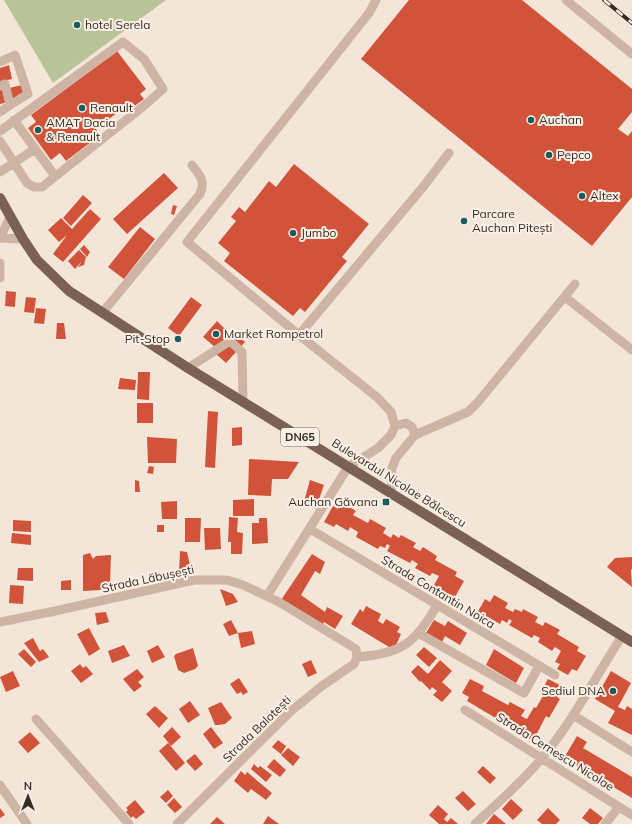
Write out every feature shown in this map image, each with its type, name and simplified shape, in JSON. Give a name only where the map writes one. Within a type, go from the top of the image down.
[{"type":"main road","name":"Bulevardul Nicolae Bălcescu","points":[[0,198],[23,239],[51,275],[69,291],[188,368],[632,642]]},
{"type":"street","points":[[376,0],[369,13],[187,242],[378,398],[391,412],[395,426],[391,435],[378,448],[348,467],[267,596],[349,644],[356,650],[358,657],[370,656],[404,647],[420,634],[438,605]]},
{"type":"street","points":[[566,0],[632,54]]},
{"type":"street","points":[[0,131],[123,42],[144,58],[163,89],[145,106],[42,186],[34,187],[27,184],[13,164],[0,141]]},
{"type":"street","points":[[0,62],[16,55],[28,94],[0,112]]},
{"type":"street","points":[[0,86],[5,84],[10,105]]},
{"type":"street","points":[[14,120],[55,176]]},
{"type":"street","points":[[0,172],[35,149]]},
{"type":"street","points":[[299,335],[423,187],[449,153]]},
{"type":"street","points":[[103,312],[200,194],[203,186],[202,179],[192,165]]},
{"type":"street","points":[[10,217],[0,238],[23,239]]},
{"type":"street","points":[[0,263],[0,278]]},
{"type":"street","points":[[391,493],[392,468],[396,458],[415,435],[468,412],[478,402],[575,284]]},
{"type":"street","points":[[565,297],[632,350]]},
{"type":"street","points":[[188,368],[230,342],[242,352],[243,401]]},
{"type":"street","points":[[395,426],[406,423],[412,427],[415,435]]},
{"type":"street","name":"Strada Contantin Noica","points":[[310,529],[555,675]]},
{"type":"street","name":"Strada Lăbușești","points":[[2,622],[194,580],[227,580],[244,585],[267,596]]},
{"type":"street","points":[[420,634],[524,693],[539,666]]},
{"type":"street","points":[[475,824],[518,785],[543,757],[573,715],[622,636]]},
{"type":"street","name":"Strada Balotești","points":[[177,824],[291,711],[322,686],[354,664],[358,657]]},
{"type":"street","name":"Strada Cernescu Nicolae","points":[[465,710],[543,757],[632,815]]},
{"type":"street","points":[[573,715],[632,752]]},
{"type":"street","points":[[36,719],[129,824]]},
{"type":"street","points":[[0,785],[27,824]]},
{"type":"street","points":[[605,824],[619,807]]},
{"type":"green space","points":[[4,0],[166,0],[53,83]]},
{"type":"building","name":"Auchan","points":[[409,0],[522,0],[632,89],[632,112],[618,129],[628,136],[632,131],[632,197],[592,246],[361,59]]},
{"type":"building","name":"Renault","points":[[117,51],[146,89],[140,94],[144,99],[129,110],[126,106],[96,129],[100,135],[66,161],[60,153],[51,160],[28,128],[36,122],[31,115]]},
{"type":"building","points":[[9,65],[12,79],[7,80],[9,88],[22,85],[25,98],[0,104],[0,68]]},
{"type":"building","name":"Jumbo","points":[[294,164],[369,224],[342,257],[347,261],[305,312],[300,308],[293,316],[224,261],[230,253],[218,243],[236,221],[231,217],[239,207],[245,212],[269,181],[276,187]]},
{"type":"building","points":[[164,173],[178,188],[127,234],[113,219]]},
{"type":"building","points":[[83,195],[92,203],[71,226],[63,218]]},
{"type":"building","points":[[173,205],[177,206],[174,215],[171,214]]},
{"type":"building","points":[[90,209],[101,219],[63,262],[53,254],[67,235],[59,242],[48,230],[61,218],[72,229]]},
{"type":"building","points":[[140,227],[155,239],[124,279],[108,267]]},
{"type":"building","points":[[84,245],[90,252],[87,257],[80,249]]},
{"type":"building","points":[[79,250],[86,257],[84,265],[78,267],[82,261],[75,269],[68,261]]},
{"type":"building","points":[[6,291],[16,292],[15,307],[5,306]]},
{"type":"building","points":[[26,297],[36,298],[34,313],[24,312]]},
{"type":"building","points":[[191,297],[202,305],[179,336],[168,328]]},
{"type":"building","points":[[36,308],[46,309],[44,324],[34,323]]},
{"type":"building","points":[[217,321],[228,332],[224,336],[228,340],[235,333],[245,342],[226,363],[216,354],[215,347],[203,337]]},
{"type":"building","points":[[57,323],[64,323],[66,339],[56,339]]},
{"type":"building","points":[[138,372],[150,372],[149,400],[137,399]]},
{"type":"building","points":[[120,378],[136,380],[135,390],[118,389]]},
{"type":"building","points":[[137,403],[153,403],[153,423],[137,423]]},
{"type":"building","points":[[208,411],[218,412],[215,468],[205,467]]},
{"type":"building","points":[[242,427],[242,445],[232,446],[232,428]]},
{"type":"building","points":[[147,437],[177,439],[176,463],[148,463]]},
{"type":"building","points":[[249,459],[299,462],[288,479],[272,479],[271,496],[248,495]]},
{"type":"building","points":[[149,466],[154,467],[153,474],[147,473]]},
{"type":"building","points":[[135,480],[139,481],[140,492],[135,492]]},
{"type":"building","points":[[310,480],[324,485],[316,508],[303,505]]},
{"type":"building","points":[[254,499],[254,516],[233,516],[233,500]]},
{"type":"building","points":[[177,501],[177,519],[162,519],[161,502]]},
{"type":"building","points":[[342,503],[356,511],[353,515],[368,523],[370,519],[386,528],[383,533],[391,538],[393,534],[399,538],[401,535],[416,543],[413,547],[420,551],[423,547],[437,556],[435,560],[457,572],[455,576],[464,581],[455,597],[450,594],[446,601],[435,595],[438,590],[433,587],[439,576],[432,573],[430,576],[415,568],[418,564],[412,560],[410,563],[387,551],[390,546],[387,544],[385,548],[380,546],[378,549],[356,537],[358,532],[350,527],[348,531],[336,524],[334,527],[324,522],[333,506],[338,509]]},
{"type":"building","points":[[229,517],[238,518],[237,532],[243,533],[242,554],[231,554],[231,542],[228,542]]},
{"type":"building","points":[[185,518],[201,518],[200,542],[185,542]]},
{"type":"building","points":[[259,518],[267,518],[268,543],[252,544],[252,523],[259,523]]},
{"type":"building","points":[[13,520],[31,521],[31,532],[13,531]]},
{"type":"building","points":[[157,525],[164,525],[164,532],[157,532]]},
{"type":"building","points":[[204,528],[220,528],[221,549],[205,550]]},
{"type":"building","points":[[12,533],[31,535],[31,545],[11,543]]},
{"type":"building","points":[[180,551],[187,552],[191,570],[179,573]]},
{"type":"building","points":[[90,553],[93,559],[96,556],[111,555],[110,584],[100,590],[83,591],[83,555]]},
{"type":"building","points":[[312,554],[325,562],[320,574],[315,571],[301,595],[325,612],[327,607],[343,616],[335,629],[324,622],[322,626],[281,600]]},
{"type":"building","points":[[632,557],[632,587],[607,567],[615,558]]},
{"type":"building","points":[[18,568],[33,568],[33,581],[17,580]]},
{"type":"building","points":[[71,580],[71,590],[61,590],[61,581]]},
{"type":"building","points":[[10,585],[24,586],[23,604],[9,603]]},
{"type":"building","points":[[220,589],[233,594],[238,602],[226,606]]},
{"type":"building","points":[[494,595],[508,603],[505,608],[513,612],[515,609],[522,612],[523,609],[538,617],[535,622],[543,626],[545,622],[560,630],[557,634],[579,647],[577,651],[586,656],[577,671],[572,669],[568,675],[557,669],[560,664],[555,662],[561,651],[555,647],[552,651],[538,642],[540,638],[534,635],[532,638],[509,625],[512,621],[509,619],[507,623],[502,620],[500,624],[488,617],[486,620],[476,615],[485,599],[490,602]]},
{"type":"building","points":[[366,606],[381,614],[378,621],[383,624],[386,619],[400,627],[397,632],[401,634],[394,650],[351,624],[360,609],[363,612]]},
{"type":"building","points":[[106,612],[109,622],[97,625],[95,613]]},
{"type":"building","points":[[231,620],[238,633],[229,636],[223,624]]},
{"type":"building","points":[[434,620],[445,626],[448,621],[467,633],[460,645],[445,636],[442,642],[426,633]]},
{"type":"building","points":[[89,628],[100,649],[89,656],[77,634]]},
{"type":"building","points":[[252,631],[255,644],[241,648],[238,633]]},
{"type":"building","points":[[33,638],[40,651],[43,649],[49,657],[39,662],[24,643]]},
{"type":"building","points":[[124,645],[130,656],[112,663],[108,651]]},
{"type":"building","points":[[158,645],[165,657],[152,663],[147,651]]},
{"type":"building","points":[[424,647],[437,658],[429,667],[416,655]]},
{"type":"building","points":[[193,648],[198,666],[195,669],[184,673],[178,670],[174,656]]},
{"type":"building","points":[[24,649],[36,662],[31,667],[18,654]]},
{"type":"building","points":[[494,649],[524,668],[516,683],[486,665]]},
{"type":"building","points":[[311,660],[317,673],[308,677],[302,664]]},
{"type":"building","points":[[440,660],[452,671],[442,682],[452,691],[442,702],[433,695],[437,691],[432,687],[430,690],[411,672],[418,665],[428,674]]},
{"type":"building","points":[[80,664],[83,668],[86,666],[93,674],[81,683],[71,671]]},
{"type":"building","points":[[137,669],[144,677],[138,682],[142,686],[134,692],[123,679]]},
{"type":"building","points":[[13,671],[20,686],[6,692],[0,677]]},
{"type":"building","name":"Sediul DNA","points":[[611,671],[631,683],[618,707],[625,710],[627,706],[632,709],[632,735],[608,723],[615,711],[595,699]]},
{"type":"building","points":[[239,678],[248,692],[243,695],[241,692],[237,694],[230,684]]},
{"type":"building","points":[[470,679],[484,686],[482,691],[508,705],[510,702],[525,710],[521,716],[527,719],[543,696],[540,694],[548,679],[562,686],[557,697],[560,699],[549,718],[546,716],[533,741],[513,729],[515,725],[506,720],[504,723],[467,701],[469,697],[462,693]]},
{"type":"building","points":[[190,701],[200,715],[188,723],[179,709]]},
{"type":"building","points":[[221,702],[232,718],[225,724],[215,725],[208,708]]},
{"type":"building","points":[[155,706],[168,718],[159,728],[146,714]]},
{"type":"building","points":[[172,727],[181,737],[171,746],[163,736]]},
{"type":"building","points":[[211,727],[223,743],[214,749],[203,734]]},
{"type":"building","points":[[30,732],[40,743],[28,753],[18,742]]},
{"type":"building","points":[[577,736],[587,742],[583,748],[632,777],[632,798],[564,758]]},
{"type":"building","points":[[278,740],[286,746],[281,754],[272,747]]},
{"type":"building","points":[[168,743],[185,763],[176,771],[159,751]]},
{"type":"building","points":[[288,748],[300,757],[293,766],[281,755]]},
{"type":"building","points":[[195,754],[203,764],[195,771],[186,761]]},
{"type":"building","points":[[274,759],[286,770],[280,777],[267,767]]},
{"type":"building","points":[[254,764],[258,768],[260,766],[272,775],[266,782],[251,769]]},
{"type":"building","points":[[483,766],[496,778],[490,784],[477,772]]},
{"type":"building","points":[[241,771],[245,775],[247,772],[272,793],[266,800],[251,789],[248,793],[234,781]]},
{"type":"building","points":[[168,790],[173,796],[166,803],[160,797]]},
{"type":"building","points":[[463,791],[476,804],[468,811],[455,798]]},
{"type":"building","points":[[174,798],[182,807],[175,813],[167,805]]},
{"type":"building","points":[[511,799],[523,810],[513,820],[502,809]]},
{"type":"building","points":[[135,800],[145,812],[136,819],[133,816],[131,818],[126,812],[128,810],[126,808]]},
{"type":"building","points":[[438,805],[448,814],[444,819],[447,822],[451,818],[458,824],[439,824],[429,815]]},
{"type":"building","points":[[0,808],[5,815],[0,818]]},
{"type":"building","points":[[548,808],[560,820],[556,824],[542,824],[537,820]]},
{"type":"building","points":[[590,808],[603,818],[598,824],[590,824],[582,818]]},
{"type":"building","points":[[494,814],[506,824],[486,824]]},
{"type":"building","points":[[268,816],[279,824],[263,824]]},
{"type":"building","points":[[217,817],[225,824],[210,824]]},
{"type":"railway","points":[[604,0],[632,23]]},
{"type":"place","name":"hotel Serela","points":[[77,25]]},
{"type":"place","name":"Renault","points":[[82,108]]},
{"type":"place","name":"Auchan","points":[[531,120]]},
{"type":"place","name":"AMAT Dacia & Renault","points":[[38,130]]},
{"type":"place","name":"Pepco","points":[[549,155]]},
{"type":"place","name":"Altex","points":[[582,196]]},
{"type":"place","name":"Parcare Auchan Pitești","points":[[464,221]]},
{"type":"place","name":"Jumbo","points":[[293,233]]},
{"type":"place","name":"Market Rompetrol","points":[[216,334]]},
{"type":"place","name":"Pit-Stop","points":[[178,339]]},
{"type":"place","name":"Auchan Găvana","points":[[386,502]]},
{"type":"place","name":"Sediul DNA","points":[[613,691]]}]
